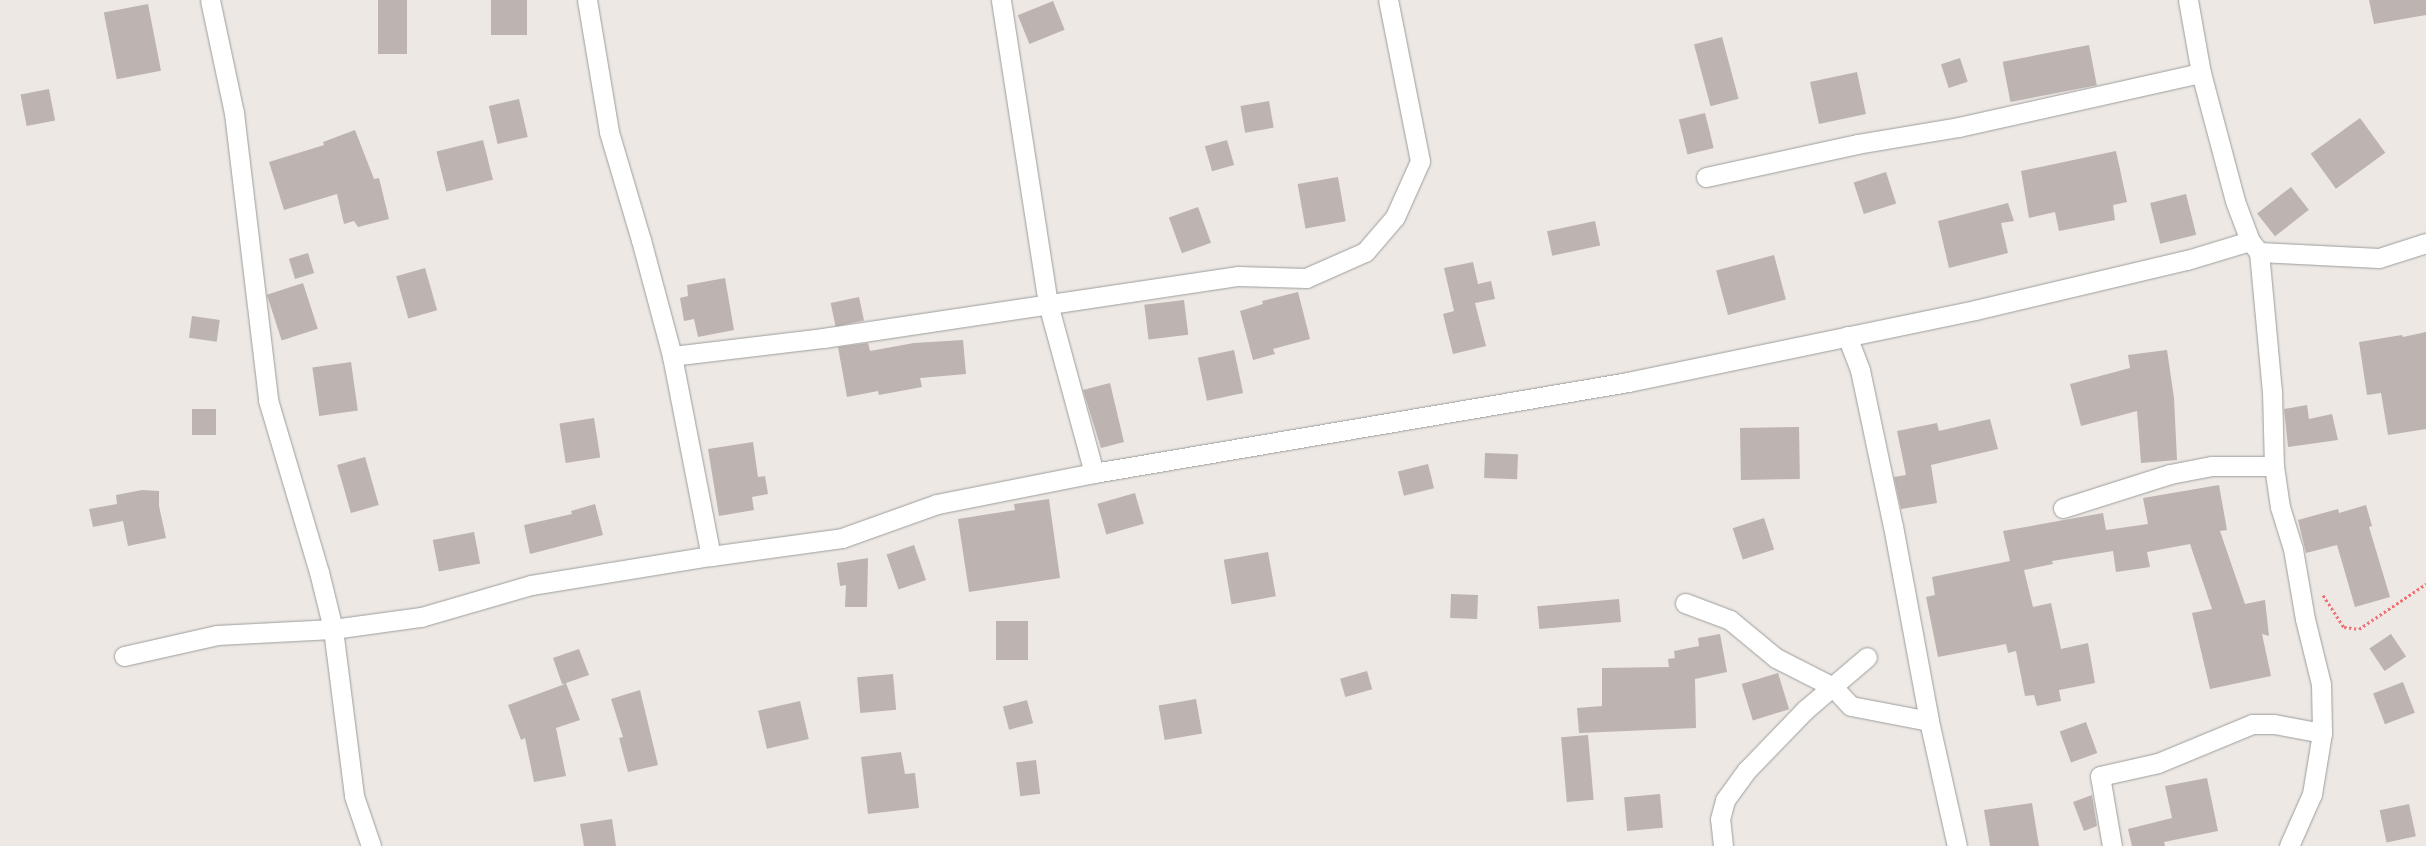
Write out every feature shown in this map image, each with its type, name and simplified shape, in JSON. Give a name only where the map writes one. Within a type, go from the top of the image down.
[{"type":"street","points":[[210,0],[234,113],[268,400],[319,572],[333,629],[354,796],[371,846]]},
{"type":"street","points":[[587,0],[609,132],[641,240],[672,356],[711,556]]},
{"type":"street","points":[[1001,0],[1048,304],[1094,473]]},
{"type":"street","points":[[672,356],[824,338],[1238,276],[1306,278],[1365,252],[1395,216],[1420,161],[1388,0]]},
{"type":"street","points":[[2188,0],[2201,72],[2235,201],[2254,246],[2272,391],[2274,466],[2280,507],[2293,549],[2305,619],[2321,684],[2322,733],[2312,794],[2289,846]]},
{"type":"street","points":[[1706,177],[1857,144],[1959,127],[2201,72]]},
{"type":"street","points":[[124,656],[217,635],[333,629],[421,617],[531,585],[711,556],[842,538],[937,504],[1094,473],[1628,382],[1918,322],[2254,246],[2378,258],[2426,244]]},
{"type":"street","points":[[1847,336],[1860,370],[1893,526],[1928,721],[1956,846]]},
{"type":"street","points":[[2063,508],[2170,474],[2212,466],[2274,466]]},
{"type":"street","points":[[1685,603],[1730,620],[1776,658],[1833,687],[1851,706],[1928,721]]},
{"type":"street","points":[[1723,846],[1720,819],[1725,800],[1747,770],[1781,732],[1867,657]]},
{"type":"street","points":[[2112,846],[2100,776],[2158,763],[2252,724],[2274,724],[2322,733]]},
{"type":"path","points":[[2318,587],[2344,626],[2359,629],[2426,584]]},
{"type":"building","points":[[378,0],[407,0],[407,54],[378,54]]},
{"type":"building","points":[[491,0],[527,0],[527,35],[491,35]]},
{"type":"building","points":[[2369,0],[2426,0],[2426,15],[2374,24]]},
{"type":"building","points":[[1053,1],[1065,30],[1029,44],[1018,15]]},
{"type":"building","points":[[148,4],[161,71],[117,79],[104,13]]},
{"type":"building","points":[[1722,37],[1739,99],[1711,106],[1694,45]]},
{"type":"building","points":[[2089,45],[2097,85],[2010,102],[2003,62]]},
{"type":"building","points":[[1960,58],[1968,82],[1949,88],[1941,64]]},
{"type":"building","points":[[1857,72],[1866,114],[1819,124],[1810,82]]},
{"type":"building","points":[[49,89],[55,120],[27,126],[21,95]]},
{"type":"building","points":[[519,99],[528,137],[498,144],[489,106]]},
{"type":"building","points":[[1269,101],[1274,128],[1245,133],[1240,106]]},
{"type":"building","points":[[1705,113],[1714,148],[1688,154],[1679,120]]},
{"type":"building","points":[[2360,118],[2385,153],[2336,189],[2311,154]]},
{"type":"building","points":[[355,130],[374,179],[379,178],[389,219],[358,227],[354,221],[344,224],[337,194],[284,210],[269,162],[324,145],[323,142]]},
{"type":"building","points":[[483,140],[493,180],[446,191],[436,152]]},
{"type":"building","points":[[1227,140],[1234,165],[1212,171],[1205,146]]},
{"type":"building","points":[[2116,151],[2127,202],[2113,205],[2115,220],[2059,231],[2055,212],[2029,218],[2021,171]]},
{"type":"building","points":[[1886,172],[1896,203],[1864,214],[1854,183]]},
{"type":"building","points":[[1338,177],[1346,221],[1305,228],[1298,184]]},
{"type":"building","points":[[2291,187],[2309,210],[2275,236],[2257,213]]},
{"type":"building","points":[[2186,194],[2196,235],[2160,244],[2150,203]]},
{"type":"building","points":[[2008,203],[2014,221],[2001,223],[2008,253],[1949,268],[1938,221]]},
{"type":"building","points":[[1198,207],[1211,243],[1182,253],[1169,218]]},
{"type":"building","points":[[1595,221],[1600,245],[1552,256],[1547,231]]},
{"type":"building","points":[[308,253],[314,273],[295,279],[289,259]]},
{"type":"building","points":[[1774,255],[1786,299],[1728,315],[1716,271]]},
{"type":"building","points":[[1473,262],[1478,284],[1491,281],[1495,299],[1475,303],[1486,346],[1453,354],[1443,314],[1454,311],[1444,268]]},
{"type":"building","points":[[425,268],[437,310],[408,319],[396,276]]},
{"type":"building","points":[[725,278],[734,330],[698,337],[694,319],[684,321],[680,298],[688,296],[687,285]]},
{"type":"building","points":[[303,283],[318,329],[282,340],[267,295]]},
{"type":"building","points":[[1298,292],[1310,339],[1273,349],[1275,354],[1253,360],[1240,311],[1263,304],[1262,301]]},
{"type":"building","points":[[859,297],[864,320],[836,327],[831,303]]},
{"type":"building","points":[[1184,300],[1188,335],[1149,340],[1144,305]]},
{"type":"building","points":[[192,316],[220,320],[217,342],[189,338]]},
{"type":"building","points":[[2426,332],[2426,429],[2388,435],[2381,393],[2367,395],[2359,342],[2402,335],[2403,337]]},
{"type":"building","points":[[963,340],[966,374],[920,378],[922,387],[879,395],[878,391],[847,397],[838,347],[868,343],[870,351],[914,343]]},
{"type":"building","points":[[1234,350],[1243,393],[1207,401],[1198,358]]},
{"type":"building","points":[[2167,350],[2174,398],[2177,460],[2141,463],[2137,411],[2081,426],[2070,384],[2130,368],[2128,355]]},
{"type":"building","points":[[351,362],[358,411],[319,416],[312,367]]},
{"type":"building","points":[[1110,383],[1124,442],[1101,448],[1083,390]]},
{"type":"building","points":[[2307,405],[2309,419],[2332,414],[2338,440],[2288,447],[2284,409]]},
{"type":"building","points":[[192,409],[216,409],[216,435],[192,435]]},
{"type":"building","points":[[594,418],[600,458],[566,463],[559,423]]},
{"type":"building","points":[[1990,419],[1998,449],[1931,465],[1937,503],[1901,509],[1894,477],[1906,475],[1897,431],[1937,423],[1939,431]]},
{"type":"building","points":[[1799,427],[1800,479],[1741,480],[1740,428]]},
{"type":"building","points":[[753,442],[758,477],[765,476],[768,494],[752,497],[754,510],[719,516],[708,449]]},
{"type":"building","points":[[1485,453],[1518,454],[1517,479],[1484,478]]},
{"type":"building","points":[[365,457],[379,505],[351,513],[337,465]]},
{"type":"building","points":[[1428,464],[1434,488],[1404,496],[1398,471]]},
{"type":"building","points":[[2219,485],[2227,530],[2220,531],[2245,604],[2265,600],[2269,636],[2262,634],[2271,676],[2210,689],[2192,613],[2212,609],[2190,544],[2147,552],[2150,567],[2116,572],[2113,551],[2052,561],[2053,564],[2024,570],[2033,607],[2051,603],[2061,649],[2088,643],[2095,683],[2059,690],[2061,701],[2037,706],[2034,695],[2025,696],[2016,651],[2008,653],[2006,644],[1938,657],[1926,597],[1935,595],[1932,577],[2010,561],[2003,531],[2103,513],[2106,530],[2148,524],[2143,498]]},
{"type":"building","points":[[142,490],[159,491],[159,506],[166,538],[128,546],[123,521],[93,527],[89,509],[117,504],[116,495]]},
{"type":"building","points":[[1135,493],[1144,524],[1106,535],[1098,504]]},
{"type":"building","points":[[1049,499],[1060,578],[969,592],[958,519],[1015,510],[1014,504]]},
{"type":"building","points":[[595,504],[603,535],[530,554],[524,525],[572,514],[571,511]]},
{"type":"building","points":[[2366,505],[2372,526],[2369,527],[2390,597],[2355,607],[2337,545],[2306,553],[2298,520],[2338,509],[2339,513]]},
{"type":"building","points":[[1764,518],[1774,549],[1743,560],[1733,528]]},
{"type":"building","points":[[474,532],[480,563],[439,571],[433,540]]},
{"type":"building","points":[[914,545],[926,580],[899,589],[887,554]]},
{"type":"building","points":[[1268,552],[1276,596],[1231,604],[1224,560]]},
{"type":"building","points":[[868,558],[867,607],[845,607],[846,585],[840,586],[837,563]]},
{"type":"building","points":[[1451,594],[1478,595],[1477,619],[1450,618]]},
{"type":"building","points":[[1619,599],[1621,622],[1539,629],[1537,606]]},
{"type":"building","points":[[996,621],[1028,621],[1028,660],[996,660]]},
{"type":"building","points":[[1720,634],[1727,672],[1695,679],[1696,728],[1579,733],[1577,708],[1602,706],[1602,668],[1669,667],[1668,659],[1675,658],[1674,651],[1699,646],[1698,638]]},
{"type":"building","points":[[2391,634],[2406,656],[2385,671],[2369,649]]},
{"type":"building","points":[[579,649],[589,675],[566,683],[580,720],[556,728],[566,776],[534,782],[525,738],[521,740],[508,705],[565,684],[562,684],[553,658]]},
{"type":"building","points":[[1367,671],[1372,689],[1345,697],[1340,679]]},
{"type":"building","points":[[1778,673],[1789,709],[1753,720],[1742,684]]},
{"type":"building","points":[[893,674],[896,710],[860,713],[857,677]]},
{"type":"building","points":[[2403,682],[2415,713],[2385,724],[2373,693]]},
{"type":"building","points":[[640,690],[658,765],[628,772],[619,738],[623,737],[611,699]]},
{"type":"building","points":[[1196,699],[1202,733],[1165,740],[1159,706]]},
{"type":"building","points":[[1027,700],[1033,723],[1009,730],[1003,706]]},
{"type":"building","points":[[800,701],[809,739],[767,749],[758,711]]},
{"type":"building","points":[[2086,722],[2097,753],[2071,763],[2060,732]]},
{"type":"building","points":[[1588,735],[1594,800],[1567,802],[1561,737]]},
{"type":"building","points":[[901,752],[905,774],[915,773],[919,808],[868,814],[861,757]]},
{"type":"building","points":[[1036,760],[1040,794],[1020,796],[1016,762]]},
{"type":"building","points":[[2207,778],[2218,831],[2164,842],[2165,846],[2132,846],[2128,829],[2172,818],[2165,786]]},
{"type":"building","points":[[1660,794],[1663,828],[1627,831],[1624,797]]},
{"type":"building","points":[[2092,795],[2097,826],[2084,831],[2073,802]]},
{"type":"building","points":[[2032,803],[2039,846],[1990,846],[1984,810]]},
{"type":"building","points":[[2409,804],[2416,836],[2387,843],[2380,810]]},
{"type":"building","points":[[612,819],[616,846],[584,846],[580,824]]}]
